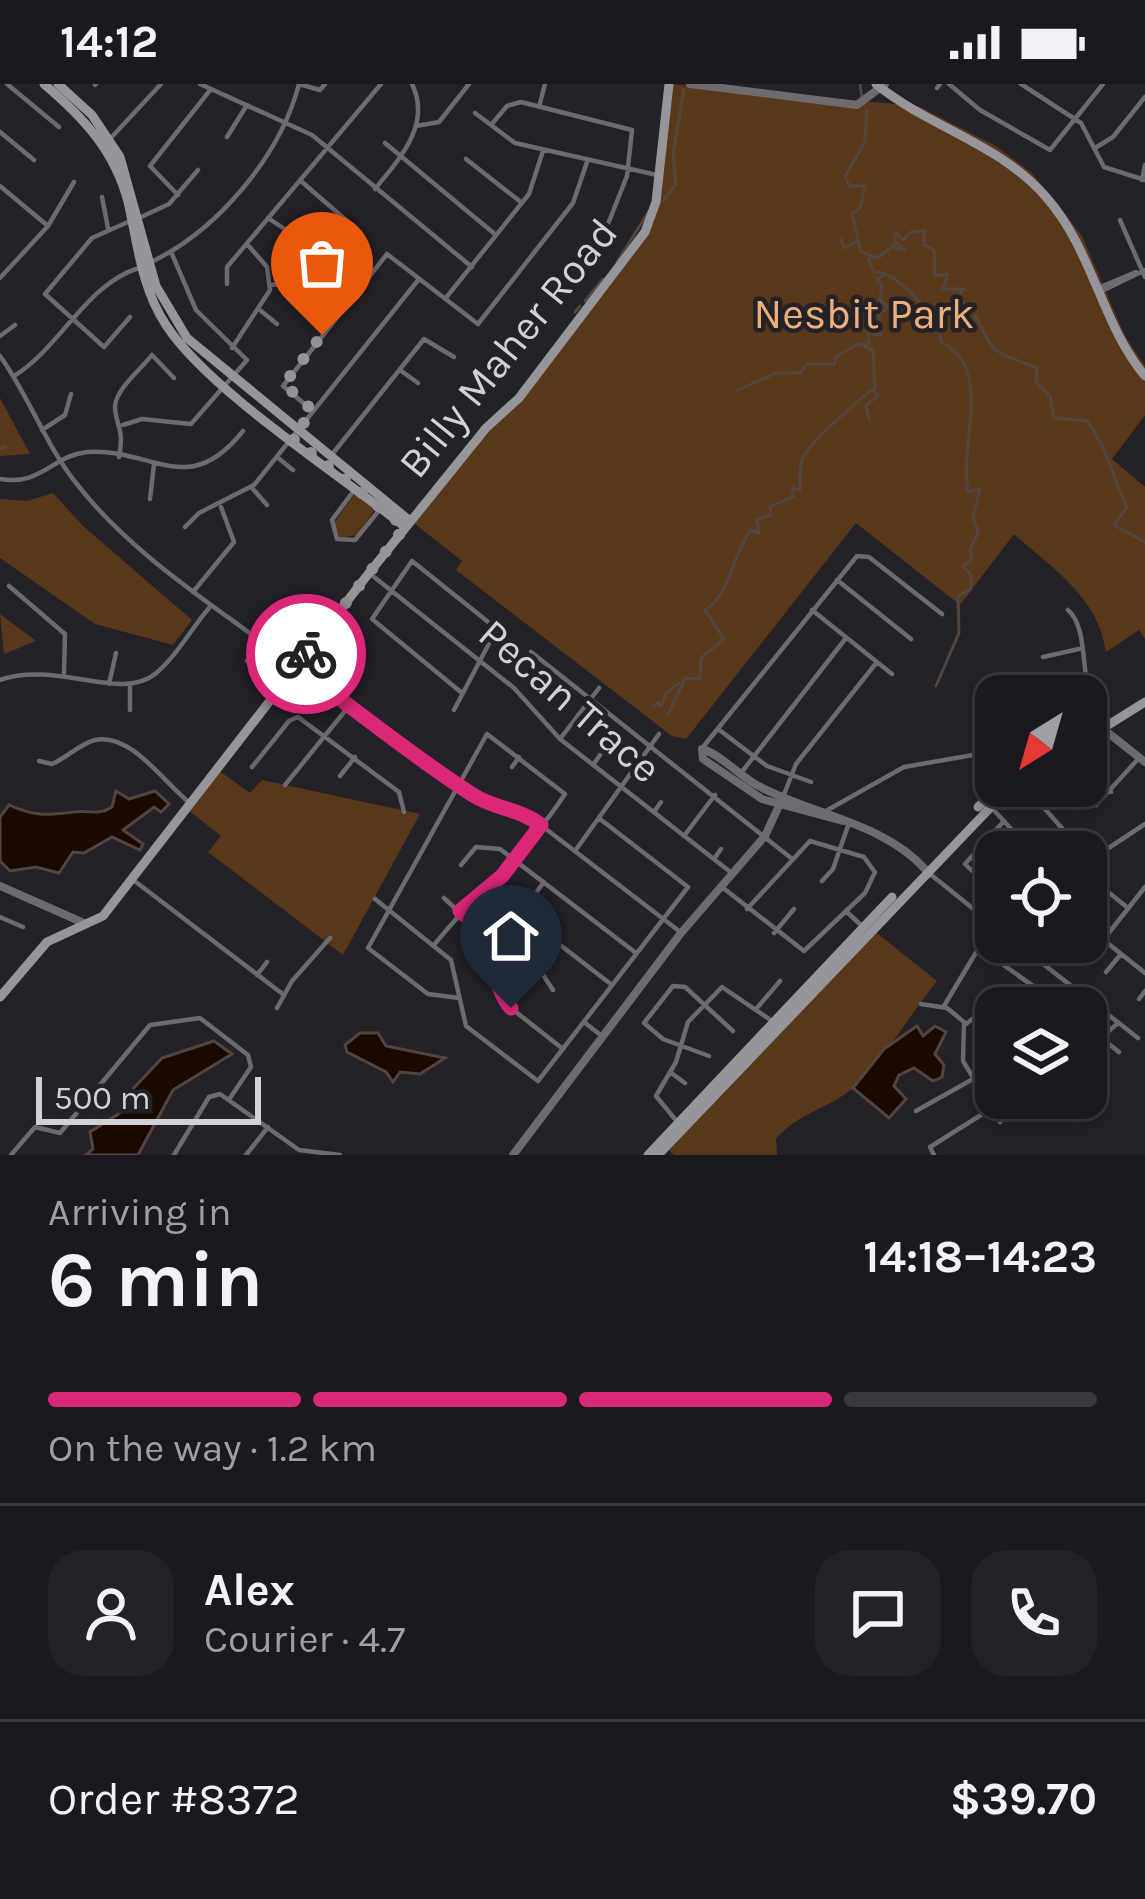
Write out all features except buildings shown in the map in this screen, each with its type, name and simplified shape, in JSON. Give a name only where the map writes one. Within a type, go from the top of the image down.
[{"type":"main road","points":[[44,84],[107,142]]},
{"type":"main road","points":[[58,84],[107,142],[133,185],[144,265],[163,312],[229,383],[407,524]]},
{"type":"main road","name":"Billy Maher Road","points":[[0,997],[47,942],[90,926],[132,879],[407,524],[486,428],[519,398],[635,247],[653,215],[669,84]]},
{"type":"main road","points":[[882,85],[977,135],[1037,180],[1083,238],[1101,288],[1145,372]]},
{"type":"main road","points":[[295,434],[330,457],[360,488]]},
{"type":"main road","points":[[1107,725],[1145,702]]},
{"type":"main road","points":[[648,1155],[981,807]]},
{"type":"main road","points":[[776,1025],[863,927],[987,807]]},
{"type":"main road","points":[[658,1155],[681,1125]]},
{"type":"street","points":[[7,84],[59,128]]},
{"type":"street","points":[[107,142],[161,84]]},
{"type":"street","points":[[200,84],[317,140],[472,267]]},
{"type":"street","points":[[14,376],[42,360],[112,279],[198,237],[271,150],[299,84],[320,89],[325,84]]},
{"type":"street","points":[[227,284],[225,270],[381,84]]},
{"type":"street","points":[[375,189],[416,126],[412,84]]},
{"type":"street","points":[[416,126],[439,122],[469,84]]},
{"type":"street","points":[[539,107],[544,84]]},
{"type":"street","points":[[690,84],[762,88],[857,105],[882,85]]},
{"type":"street","points":[[806,98],[808,84]]},
{"type":"street","points":[[949,84],[1050,150],[1103,84]]},
{"type":"street","points":[[1021,84],[1076,118],[1099,161],[1111,172],[1143,180],[1145,165]]},
{"type":"street","points":[[178,195],[150,166],[211,89]]},
{"type":"street","points":[[1093,148],[1110,140],[1145,97]]},
{"type":"street","points":[[490,125],[512,103],[633,129],[628,170],[608,224]]},
{"type":"street","points":[[227,137],[247,105]]},
{"type":"street","points":[[476,113],[514,143],[657,176]]},
{"type":"street","points":[[0,132],[34,160]]},
{"type":"street","points":[[385,143],[496,235]]},
{"type":"street","points":[[445,300],[522,203],[543,151]]},
{"type":"street","points":[[466,158],[522,203]]},
{"type":"street","points":[[1092,166],[1099,161]]},
{"type":"street","points":[[313,411],[282,386],[387,254],[478,324],[573,203],[587,162]]},
{"type":"street","points":[[130,317],[104,347],[45,295],[90,240],[178,195],[198,170]]},
{"type":"street","points":[[270,285],[313,280],[354,227],[300,180]]},
{"type":"street","points":[[0,278],[48,226],[74,182]]},
{"type":"street","points":[[0,186],[48,226]]},
{"type":"street","points":[[102,197],[108,228]]},
{"type":"street","points":[[268,218],[295,236]]},
{"type":"street","points":[[1101,288],[1144,272],[1120,220]]},
{"type":"street","points":[[232,348],[261,311],[270,285],[264,262],[247,244]]},
{"type":"street","points":[[123,425],[142,419],[190,424],[247,360],[196,310],[172,253]]},
{"type":"street","points":[[185,527],[197,514],[252,488],[419,279]]},
{"type":"street","points":[[261,311],[277,324]]},
{"type":"street","points":[[0,336],[15,325]]},
{"type":"street","points":[[330,457],[425,339],[454,357]]},
{"type":"street","points":[[0,356],[62,462],[105,517],[193,592],[458,784],[541,825],[681,933]]},
{"type":"street","points":[[118,457],[123,425],[116,411],[118,398],[152,356],[174,378]]},
{"type":"street","points":[[400,370],[418,383]]},
{"type":"street","points":[[42,430],[64,415],[71,394]]},
{"type":"street","points":[[0,479],[31,479],[86,452],[197,467],[222,455],[243,431]]},
{"type":"street","points":[[277,457],[293,470]]},
{"type":"street","points":[[150,499],[154,464]]},
{"type":"street","points":[[252,488],[267,505]]},
{"type":"street","points":[[360,488],[331,523],[337,539],[355,540],[380,504]]},
{"type":"street","points":[[193,592],[234,542],[220,505]]},
{"type":"street","points":[[942,614],[869,557],[859,555],[704,747],[737,779],[781,802],[846,822],[890,842],[975,908]]},
{"type":"street","points":[[454,710],[496,628],[412,562],[372,620],[462,694]]},
{"type":"street","name":"Pecan Trace","points":[[369,573],[514,688],[560,739],[733,874]]},
{"type":"street","points":[[836,580],[911,639]]},
{"type":"street","points":[[9,586],[64,634],[64,673]]},
{"type":"street","points":[[0,680],[64,673],[130,686],[159,671],[210,606]]},
{"type":"street","points":[[812,610],[892,674]]},
{"type":"street","points":[[1068,610],[1081,626],[1083,675]]},
{"type":"street","points":[[737,779],[847,638]]},
{"type":"street","points":[[247,661],[259,644]]},
{"type":"street","points":[[1043,656],[1079,649]]},
{"type":"street","points":[[531,652],[791,858]]},
{"type":"street","points":[[109,684],[116,653]]},
{"type":"street","points":[[513,1155],[681,933],[765,836],[791,774],[877,662]]},
{"type":"street","points":[[130,686],[130,710]]},
{"type":"street","points":[[506,697],[514,688]]},
{"type":"street","points":[[560,739],[599,688]]},
{"type":"street","points":[[285,785],[349,706]]},
{"type":"street","points":[[252,767],[294,715],[326,734],[399,792],[404,812]]},
{"type":"street","points":[[718,729],[753,755],[811,782]]},
{"type":"street","points":[[1107,732],[1142,760],[1107,796]]},
{"type":"street","points":[[434,945],[460,911],[515,860],[565,794],[487,734],[368,948],[426,993],[459,998]]},
{"type":"street","points":[[575,851],[659,734]]},
{"type":"street","points":[[39,761],[52,764],[90,741],[106,739],[123,745],[190,802]]},
{"type":"street","points":[[592,765],[600,755]]},
{"type":"street","points":[[823,815],[904,767],[975,755]]},
{"type":"street","points":[[340,776],[355,757]]},
{"type":"street","points":[[512,767],[519,758]]},
{"type":"street","points":[[1107,789],[1111,792]]},
{"type":"street","points":[[684,836],[715,795]]},
{"type":"street","points":[[653,812],[661,802]]},
{"type":"street","points":[[991,807],[1013,831]]},
{"type":"street","points":[[1043,807],[1063,831]]},
{"type":"street","points":[[375,899],[454,966],[469,1030],[536,1082],[688,887],[600,819]]},
{"type":"street","points":[[995,831],[1004,821]]},
{"type":"street","points":[[822,881],[842,847],[846,822]]},
{"type":"street","points":[[1107,846],[1145,824]]},
{"type":"street","points":[[722,887],[774,933],[804,951],[847,912],[879,872],[864,856],[810,841],[747,909]]},
{"type":"street","points":[[461,865],[469,852],[482,845],[515,860],[636,953]]},
{"type":"street","points":[[714,859],[721,849]]},
{"type":"street","points":[[132,879],[284,995]]},
{"type":"street","points":[[544,882],[520,914],[612,985]]},
{"type":"street","points":[[0,886],[90,926]]},
{"type":"street","points":[[1107,935],[1145,887]]},
{"type":"street","points":[[1107,891],[1128,908]]},
{"type":"street","points":[[444,898],[492,943],[506,1002],[563,1049]]},
{"type":"street","points":[[774,933],[794,909]]},
{"type":"street","points":[[847,912],[863,927]]},
{"type":"street","points":[[0,917],[23,927]]},
{"type":"street","points":[[278,1008],[330,938]]},
{"type":"street","points":[[553,939],[538,967],[553,990]]},
{"type":"street","points":[[1107,943],[1145,973]]},
{"type":"street","points":[[1106,972],[1120,954]]},
{"type":"street","points":[[944,1007],[975,958]]},
{"type":"street","points":[[256,975],[267,962]]},
{"type":"street","points":[[1001,963],[1034,987]]},
{"type":"street","points":[[1044,963],[1138,1038]]},
{"type":"street","points":[[757,1008],[780,981]]},
{"type":"street","points":[[710,1056],[644,1023],[679,983],[733,1031]]},
{"type":"street","points":[[681,1125],[656,1096],[690,1020],[705,1002],[722,987],[776,1025]]},
{"type":"street","points":[[1139,999],[1145,991]]},
{"type":"street","points":[[921,1004],[944,1007],[965,1024]]},
{"type":"street","points":[[916,1111],[974,1079],[962,1058],[965,1024],[975,1017]]},
{"type":"street","points":[[11,1155],[35,1127],[60,1133],[150,1025],[200,1018],[252,1063],[230,1098]]},
{"type":"street","points":[[584,1022],[603,1036]]},
{"type":"street","points":[[1107,1035],[1118,1023]]},
{"type":"street","points":[[1107,1043],[1119,1052]]},
{"type":"street","points":[[670,1072],[685,1083]]},
{"type":"street","points":[[174,1155],[209,1097],[230,1098],[299,1150],[340,1155]]},
{"type":"street","points":[[934,1155],[929,1147],[975,1119]]},
{"type":"street","points":[[246,1155],[268,1127]]},
{"type":"green space","name":"Nesbit Park","points":[[670,84],[918,106],[996,146],[1032,173],[1082,236],[1125,336],[1145,366],[1145,415],[1112,459],[1145,487],[1145,639],[1139,630],[1106,652],[1084,600],[1014,534],[960,605],[856,523],[686,739],[672,736],[456,570],[462,561],[410,520],[489,425],[517,400],[654,222]]},
{"type":"green space","points":[[0,398],[30,454],[0,456]]},
{"type":"green space","points":[[356,492],[376,508],[357,535],[340,538],[333,524]]},
{"type":"green space","points":[[53,493],[83,526],[192,620],[173,645],[95,624],[0,558],[0,499],[27,501]]},
{"type":"green space","points":[[0,614],[36,641],[4,654]]},
{"type":"green space","points":[[218,770],[250,793],[262,780],[420,814],[343,955],[208,852],[221,836],[188,810]]},
{"type":"green space","points":[[873,930],[937,981],[867,1074],[846,1094],[784,1130],[776,1139],[777,1155],[674,1155],[669,1150]]},
{"type":"shaded area","points":[[116,791],[129,799],[155,791],[169,804],[161,812],[154,807],[123,830],[143,844],[140,850],[112,837],[84,853],[73,852],[59,873],[36,867],[10,871],[0,861],[0,817],[9,805],[42,814],[98,812],[112,807]]},
{"type":"shaded area","points":[[917,1026],[923,1036],[935,1026],[946,1032],[935,1054],[944,1065],[942,1077],[933,1081],[914,1068],[899,1075],[894,1086],[906,1099],[889,1118],[853,1088],[884,1049]]},
{"type":"shaded area","points":[[360,1033],[378,1033],[386,1046],[445,1058],[420,1074],[400,1072],[393,1082],[386,1072],[347,1052],[345,1045]]},
{"type":"shaded area","points":[[214,1041],[232,1054],[173,1090],[138,1155],[86,1155],[93,1149],[90,1132],[120,1113],[130,1092],[162,1058]]},
{"type":"waterway","points":[[860,84],[862,98]]},
{"type":"waterway","points":[[663,201],[676,184],[673,155],[684,89]]},
{"type":"waterway","points":[[867,110],[865,142],[845,176],[849,186],[865,186],[860,208],[852,214],[861,252],[878,258],[895,244],[895,232],[903,240],[911,232],[925,231],[923,244],[934,250],[935,276],[948,274],[943,289],[964,289],[953,302],[963,302],[968,311],[963,327],[970,327],[976,315],[996,350],[1037,368],[1036,382],[1050,396],[1054,418],[1087,421],[1127,507],[1114,525],[1145,542]]},
{"type":"waterway","points":[[617,262],[649,211]]},
{"type":"waterway","points":[[841,239],[844,248],[857,241]]},
{"type":"waterway","points":[[892,247],[905,250],[896,242]]},
{"type":"waterway","points":[[868,258],[874,272],[894,279],[925,309],[941,342],[957,354],[970,388],[966,473],[968,492],[980,489],[973,517],[978,533],[970,549],[972,559],[963,566],[971,575],[971,589],[958,596],[959,633],[936,686]]},
{"type":"waterway","points":[[668,715],[685,678],[700,679],[701,658],[724,639],[705,610],[720,595],[751,530],[759,533],[757,519],[771,515],[770,507],[794,496],[792,488],[800,490],[800,467],[806,453],[875,388],[873,350],[859,344],[869,344],[868,332],[881,335],[879,314],[888,307],[880,300],[882,285],[877,280],[886,273]]},
{"type":"waterway","points":[[585,301],[603,279]]},
{"type":"waterway","points":[[575,312],[580,306]]},
{"type":"waterway","points":[[738,390],[776,373],[800,373],[807,364],[834,364],[837,356],[858,344]]},
{"type":"waterway","points":[[869,419],[866,405],[878,396],[873,390]]},
{"type":"waterway","points":[[0,448],[5,447]]},
{"type":"waterway","points":[[297,681],[300,693]]},
{"type":"waterway","points":[[654,706],[658,702],[661,707],[666,693],[679,683]]},
{"type":"way so far","points":[[306,654],[405,527],[292,438],[313,411],[283,386],[322,335]]},
{"type":"route","points":[[306,654],[296,666],[349,706],[472,795],[518,810],[541,825],[502,876],[460,911],[492,943],[502,995],[511,1008]]}]
